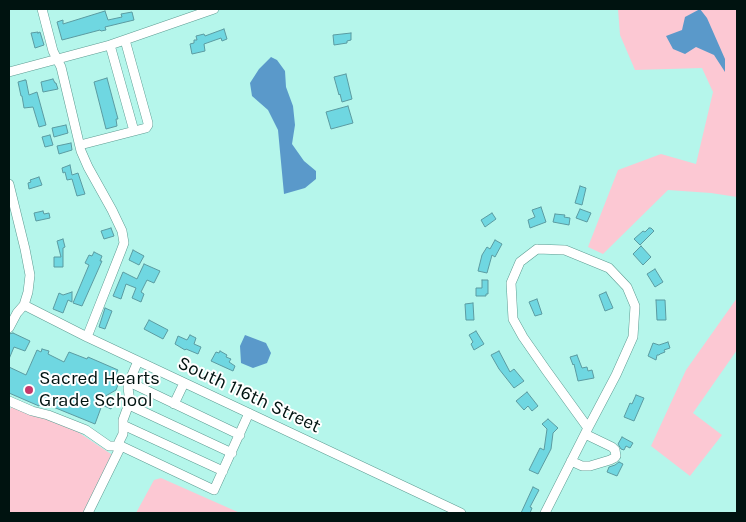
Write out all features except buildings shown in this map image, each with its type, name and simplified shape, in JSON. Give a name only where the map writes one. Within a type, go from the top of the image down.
[{"type":"street","points":[[42,9],[53,51],[61,67],[80,145],[88,167],[122,231],[124,243],[86,336]]},
{"type":"street","points":[[9,72],[110,45],[214,9]]},
{"type":"street","points":[[80,145],[146,128],[148,123],[125,40]]},
{"type":"street","points":[[110,45],[134,131]]},
{"type":"street","points":[[9,184],[30,275],[24,305],[9,328]]},
{"type":"street","points":[[545,513],[571,461],[587,431],[616,375],[633,337],[635,306],[627,287],[609,268],[565,250],[537,249],[520,262],[511,283],[513,319],[536,357],[587,431],[615,450],[616,456],[610,460],[590,466],[582,466],[571,461]]},
{"type":"street","name":"South 116th Street","points":[[24,305],[184,383],[461,513]]},
{"type":"street","points":[[88,513],[121,446],[119,442],[122,434],[122,420],[130,401],[129,382],[138,361]]},
{"type":"street","points":[[129,382],[240,435]]},
{"type":"street","points":[[174,404],[184,383]]},
{"type":"street","points":[[9,401],[86,430],[109,446],[121,446],[214,490],[249,413]]},
{"type":"street","points":[[129,405],[232,453]]},
{"type":"street","points":[[123,425],[223,471]]},
{"type":"shaded area","points":[[618,9],[737,9],[737,197],[668,190],[603,254],[588,247],[618,170],[661,154],[696,164],[713,92],[702,68],[635,70],[620,35]]},
{"type":"shaded area","points":[[737,298],[737,350],[693,413],[722,435],[690,476],[651,446],[686,370]]},
{"type":"shaded area","points":[[12,405],[75,430],[114,456],[86,513],[9,513],[9,412]]},
{"type":"shaded area","points":[[161,478],[240,513],[136,513],[154,480]]},
{"type":"water","points":[[700,9],[707,18],[725,59],[725,72],[714,55],[696,47],[685,54],[673,49],[666,36],[682,30],[685,17]]},
{"type":"water","points":[[271,57],[277,60],[285,71],[286,87],[293,106],[295,125],[292,144],[304,161],[316,171],[316,179],[305,188],[284,194],[278,130],[268,110],[252,96],[250,83],[259,69]]},
{"type":"water","points":[[245,335],[266,343],[271,353],[267,363],[253,368],[241,363],[240,346]]},
{"type":"place","name":"Sacred Hearts Grade School","points":[[29,390]]}]
